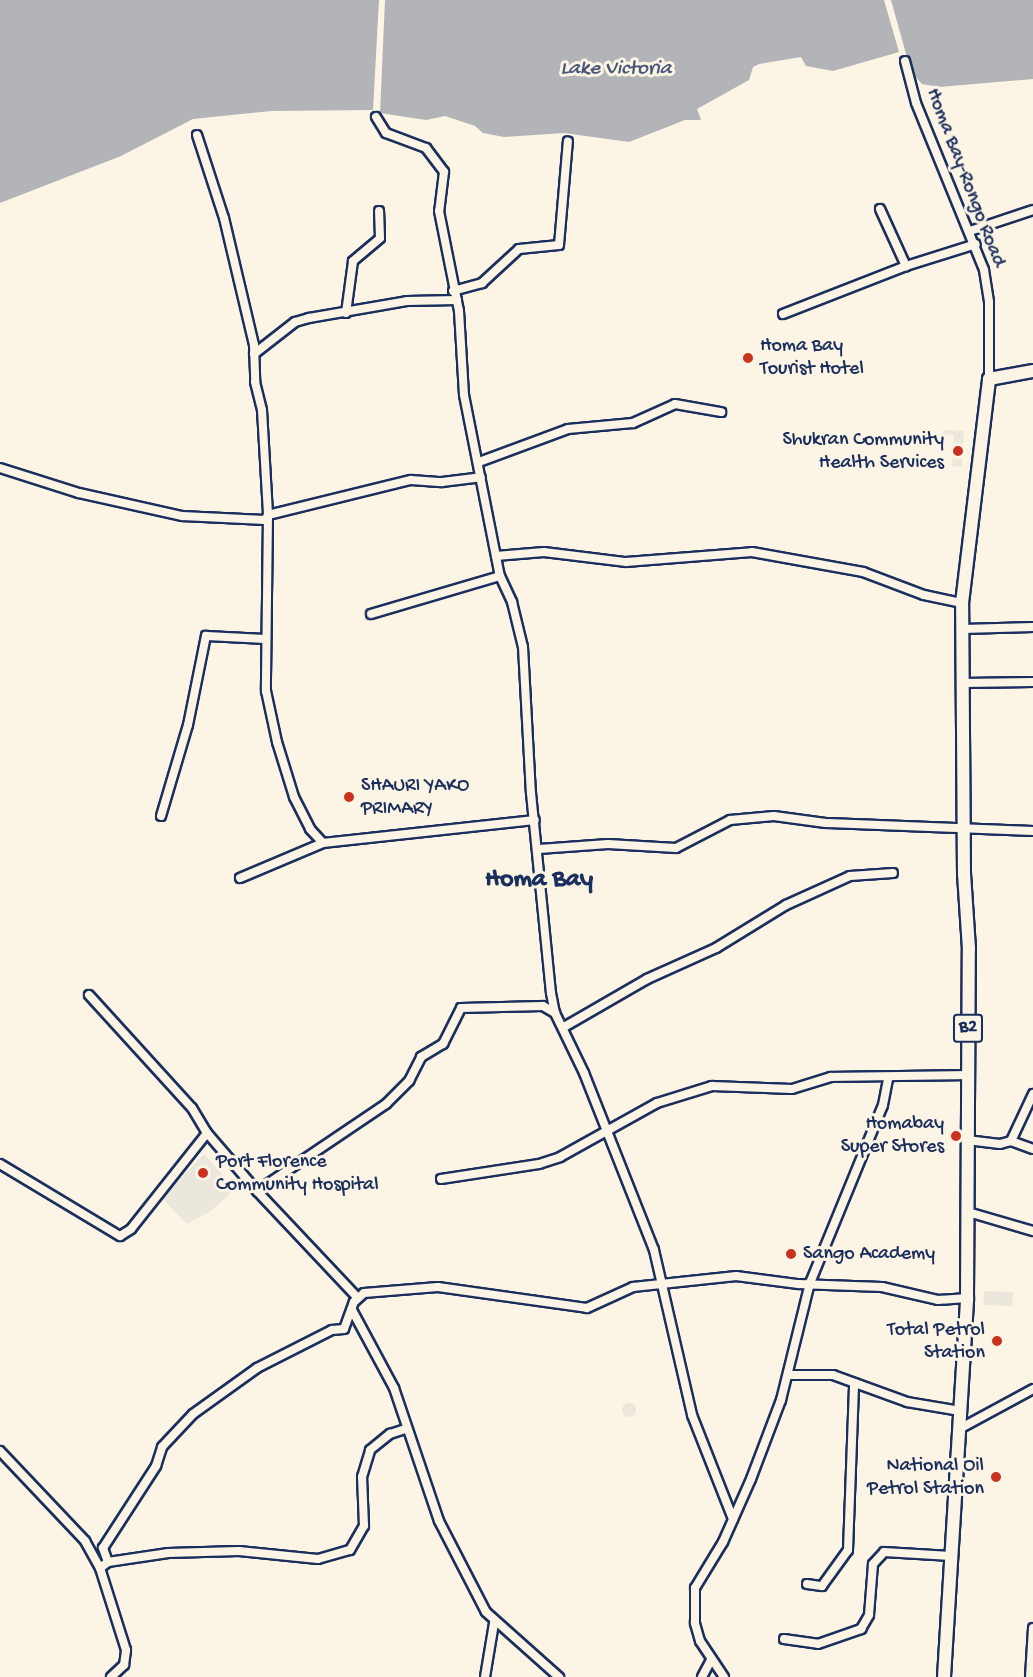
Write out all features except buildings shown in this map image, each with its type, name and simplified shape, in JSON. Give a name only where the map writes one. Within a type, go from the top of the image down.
[{"type":"highway","points":[[989,379],[1033,371]]},
{"type":"highway","name":"B2","points":[[944,1677],[968,1298],[969,955],[964,830],[962,603],[989,379]]},
{"type":"street","name":"Homa Bay-Rongo Road","points":[[905,61],[919,110],[976,244],[988,287],[989,379]]},
{"type":"street","points":[[376,117],[386,133],[426,148],[444,172],[439,211],[453,291],[457,300],[464,395],[500,576],[512,602],[523,647],[547,962],[555,1013],[564,1027],[604,1130],[627,1176],[663,1283],[692,1415],[733,1519]]},
{"type":"street","points":[[197,135],[224,218],[254,354],[255,382],[262,410],[268,515],[266,690],[277,742],[294,797],[310,829],[323,843]]},
{"type":"street","points":[[453,291],[482,283],[519,249],[559,245],[568,141]]},
{"type":"street","points":[[880,209],[906,266]]},
{"type":"street","points":[[970,231],[1033,210]]},
{"type":"street","points":[[346,313],[353,261],[380,238],[379,211]]},
{"type":"street","points":[[783,314],[906,266],[976,244]]},
{"type":"street","points":[[254,354],[295,322],[407,301],[457,300]]},
{"type":"street","points":[[479,462],[568,429],[633,423],[675,404],[721,412]]},
{"type":"street","points":[[0,468],[80,492],[182,516],[265,519],[268,515],[411,480],[481,477]]},
{"type":"street","points":[[496,556],[544,552],[626,562],[752,552],[863,572],[924,596],[962,603]]},
{"type":"street","points":[[372,614],[500,576]]},
{"type":"street","points":[[963,629],[1033,627]]},
{"type":"street","points":[[161,816],[188,725],[206,636],[266,639]]},
{"type":"street","points":[[963,683],[1033,682]]},
{"type":"street","points":[[539,849],[608,844],[676,848],[730,820],[756,817],[964,830],[1033,831]]},
{"type":"street","points":[[240,878],[323,843],[535,820]]},
{"type":"street","points":[[564,1027],[647,979],[716,948],[786,905],[850,876],[893,873]]},
{"type":"street","points":[[89,995],[192,1108],[207,1133],[257,1191],[357,1297]]},
{"type":"street","points":[[257,1191],[386,1104],[409,1081],[421,1057],[442,1044],[461,1008],[543,1006],[555,1013]]},
{"type":"street","points":[[441,1179],[539,1164],[575,1149],[604,1130],[657,1103],[712,1086],[792,1089],[831,1077],[888,1079],[968,1075]]},
{"type":"street","points":[[724,1677],[711,1660],[695,1623],[695,1588],[733,1519],[788,1375],[810,1283],[883,1105],[888,1079]]},
{"type":"street","points":[[1011,1141],[1033,1094]]},
{"type":"street","points":[[0,1164],[120,1236],[130,1230],[207,1133]]},
{"type":"street","points":[[967,1140],[1000,1144],[1011,1141],[1033,1149]]},
{"type":"street","points":[[968,1212],[1033,1231]]},
{"type":"street","points":[[357,1297],[438,1287],[587,1308],[622,1290],[663,1283],[736,1276],[897,1289],[938,1300],[968,1298]]},
{"type":"street","points":[[108,1562],[104,1544],[156,1467],[162,1447],[193,1414],[257,1368],[332,1330],[344,1329],[357,1297]]},
{"type":"street","points":[[352,1309],[394,1388],[405,1428],[439,1521],[494,1623],[559,1677]]},
{"type":"street","points":[[788,1375],[833,1375],[939,1411],[960,1411]]},
{"type":"street","points":[[807,1584],[822,1586],[848,1550],[854,1383]]},
{"type":"street","points":[[961,1428],[1033,1389]]},
{"type":"street","points":[[100,1568],[108,1562],[168,1553],[239,1551],[318,1559],[351,1550],[364,1526],[362,1477],[370,1450],[390,1434],[405,1428]]},
{"type":"street","points":[[0,1451],[85,1541],[100,1568],[126,1650],[124,1665],[111,1677]]},
{"type":"street","points":[[784,1639],[818,1644],[861,1629],[869,1615],[873,1564],[884,1552],[951,1556]]},
{"type":"street","points":[[485,1677],[494,1623]]},
{"type":"street","points":[[1030,1677],[1033,1628]]},
{"type":"street","points":[[702,1677],[711,1660]]},
{"type":"shaded area","name":"Shukran Community Health Services","points":[[944,430],[964,431],[962,467],[952,466],[954,435],[943,434]]},
{"type":"shaded area","name":"Port Florence Community Hospital","points":[[204,1154],[236,1189],[211,1211],[187,1224],[162,1198]]},
{"type":"shaded area","points":[[984,1291],[1013,1292],[1012,1306],[984,1305]]},
{"type":"shaded area","points":[[626,1403],[632,1403],[636,1410],[632,1417],[626,1417],[622,1413],[622,1407]]},
{"type":"water","points":[[0,0],[379,0],[373,110],[271,111],[193,119],[121,156],[0,203]]},
{"type":"water","name":"Lake Victoria","points":[[385,0],[884,0],[899,52],[833,71],[806,66],[801,57],[759,64],[753,67],[749,80],[697,109],[701,120],[685,120],[629,142],[564,133],[504,137],[483,133],[475,126],[445,116],[426,120],[380,113]]},
{"type":"water","points":[[891,0],[1033,0],[1033,79],[939,87],[922,84],[911,72]]},
{"type":"place","name":"Homa Bay Tourist Hotel","points":[[748,358]]},
{"type":"place","name":"Shukran Community Health Services","points":[[958,451]]},
{"type":"place","name":"SHAURI YAKO PRIMARY","points":[[349,797]]},
{"type":"place","name":"Homabay Super Stores","points":[[956,1136]]},
{"type":"place","name":"Port Florence Community Hospital","points":[[203,1173]]},
{"type":"place","name":"Sango Academy","points":[[791,1254]]},
{"type":"place","name":"Total Petrol Station","points":[[997,1341]]},
{"type":"place","name":"National Oil Petrol Station","points":[[996,1477]]},
{"type":"district","name":"Homa Bay","points":[[539,881]]}]
